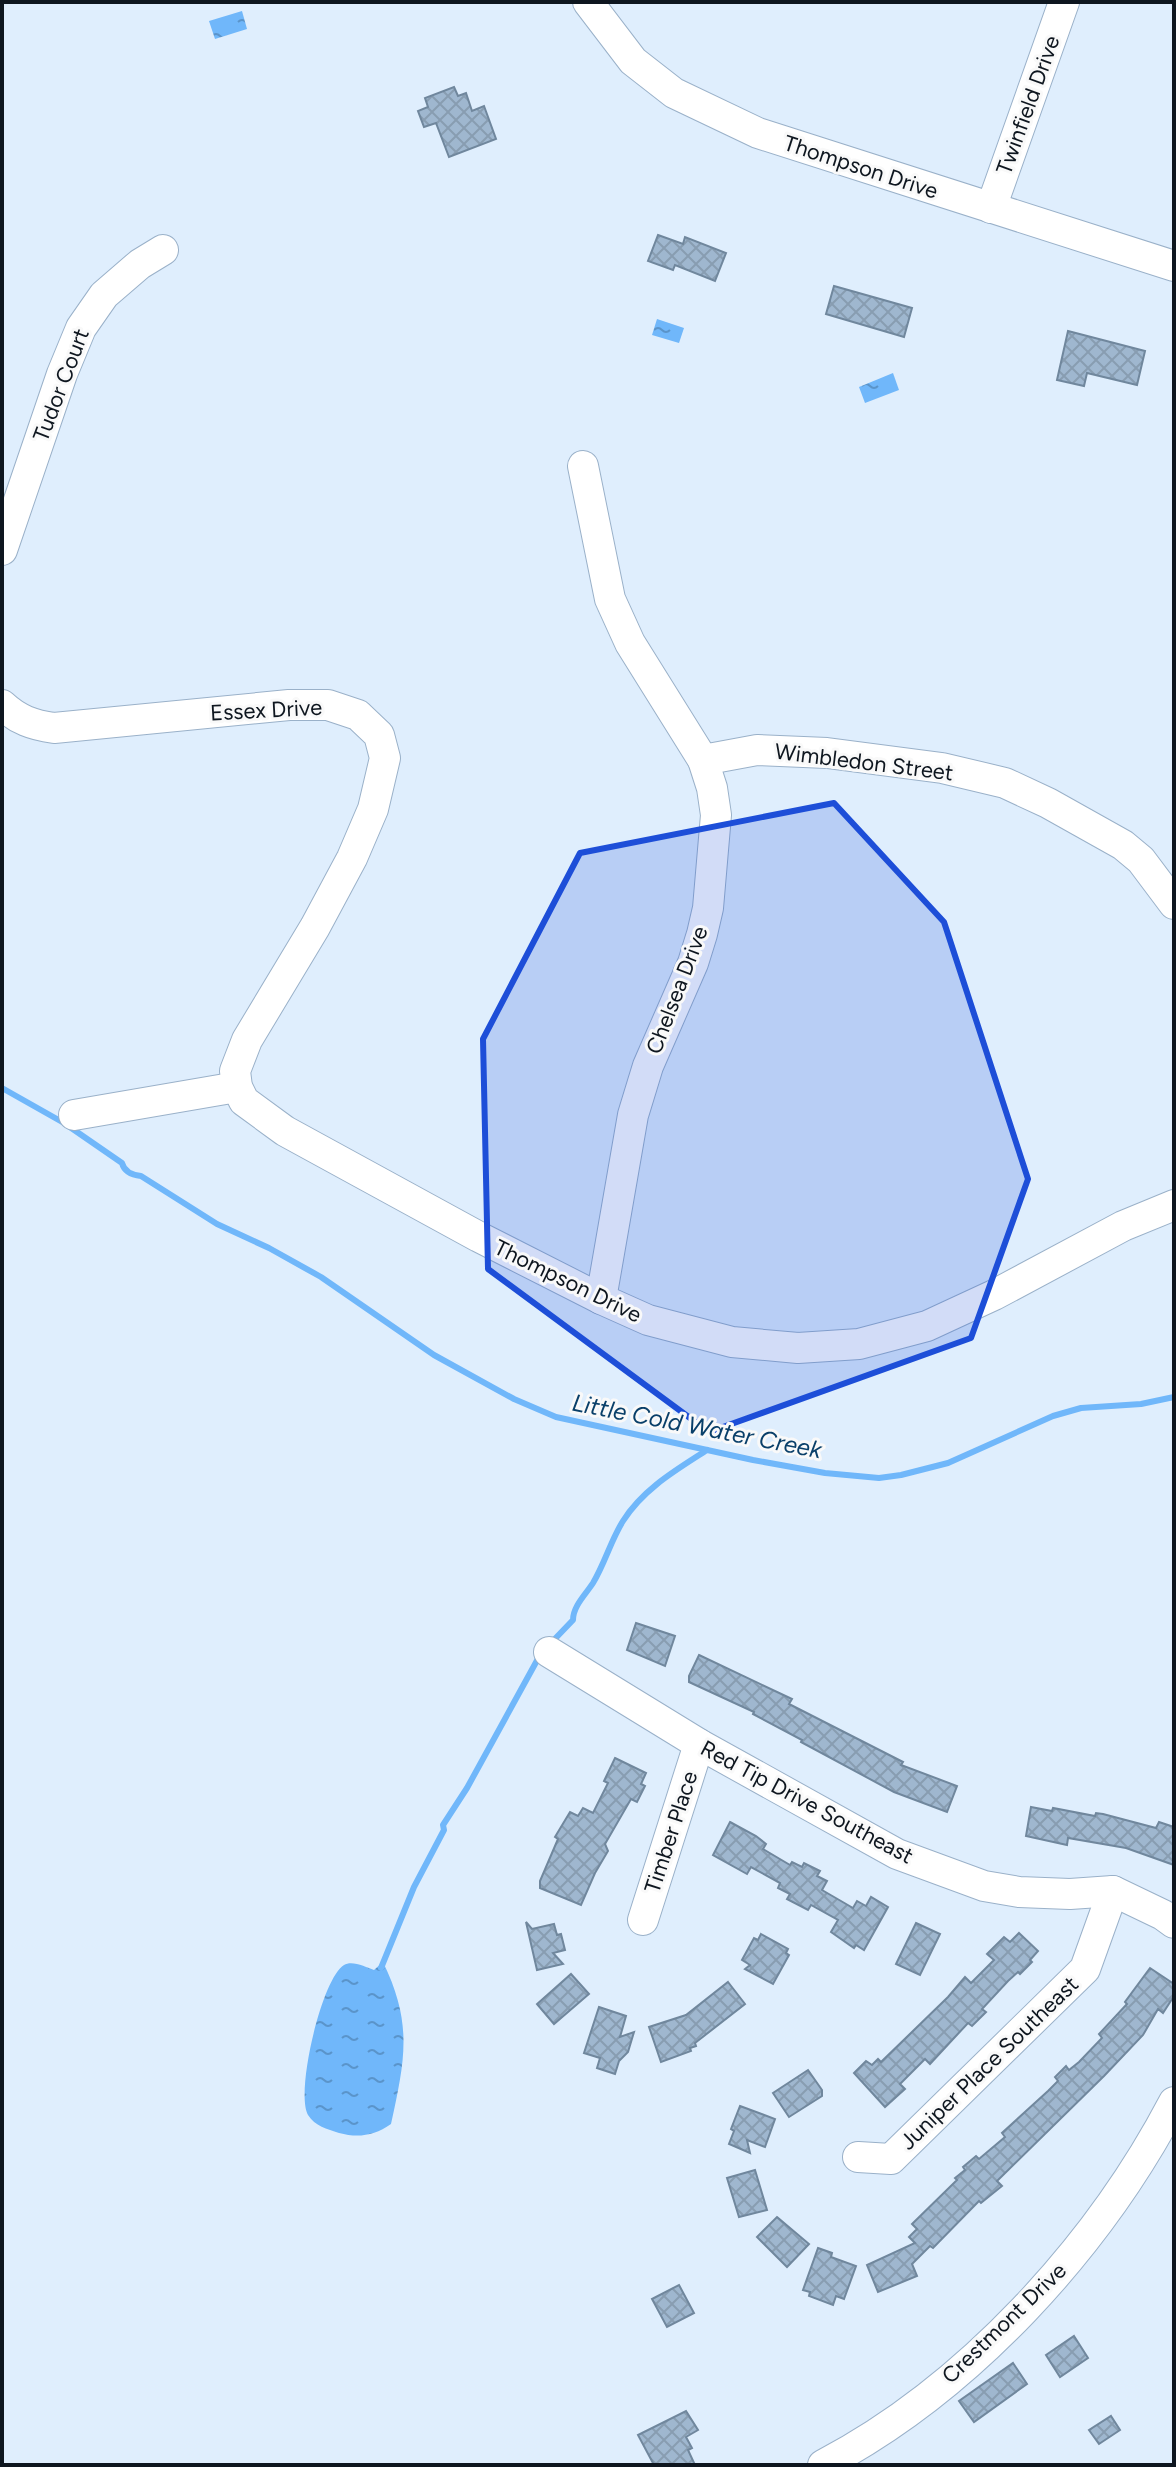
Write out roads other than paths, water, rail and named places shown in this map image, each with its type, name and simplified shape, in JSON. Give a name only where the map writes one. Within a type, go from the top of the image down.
[{"type":"street","name":"Thompson Drive","points":[[588,2],[633,61],[674,93],[758,133],[1174,266]]},
{"type":"street","name":"Twinfield Drive","points":[[991,208],[1064,2]]},
{"type":"street","name":"Tudor Court","points":[[2,550],[62,374],[81,328],[104,295],[140,264],[163,250]]},
{"type":"street","name":"Chelsea Drive","points":[[583,466],[610,599],[619,622],[703,760],[716,815],[708,908],[693,963],[648,1066],[633,1115],[601,1299]]},
{"type":"street","name":"Essex Drive","points":[[2,705],[32,725],[54,728],[289,705],[328,705],[358,715],[379,735],[385,758],[373,809],[352,858],[315,927],[247,1040],[235,1071],[237,1087]]},
{"type":"street","name":"Wimbledon Street","points":[[703,760],[757,750],[827,753],[942,768],[1005,783],[1123,845],[1141,860],[1174,904]]},
{"type":"street","name":"Thompson Drive","points":[[237,1087],[244,1101],[285,1131],[479,1237],[648,1320],[732,1342],[798,1348],[859,1344],[927,1326],[994,1295],[1123,1226],[1174,1205]]},
{"type":"street","points":[[74,1115],[237,1087]]},
{"type":"street","name":"Red Tip Drive Southeast","points":[[549,1652],[699,1744],[897,1854],[984,1886],[1019,1892],[1070,1894],[1113,1891],[1174,1923]]},
{"type":"street","name":"Timber Place","points":[[643,1920],[699,1744]]},
{"type":"street","name":"Juniper Place Southeast","points":[[858,2157],[891,2159],[1085,1969],[1113,1891]]},
{"type":"street","name":"Crestmont Drive","points":[[839,2461],[906,2414],[1023,2311],[1105,2214],[1174,2102]]},
{"type":"water","points":[[242,11],[247,29],[215,39],[209,21]]},
{"type":"water","points":[[657,319],[684,328],[679,343],[652,335]]},
{"type":"water","points":[[893,373],[899,390],[865,403],[859,387]]},
{"type":"water","points":[[383,1962],[399,2004],[404,2042],[391,2124],[366,2135],[339,2133],[318,2124],[308,2115],[305,2084],[313,2036],[327,1991],[344,1965],[355,1964],[374,1970]]},
{"type":"waterway","name":"Little Cold Water Creek","points":[[2,1088],[64,1123],[122,1163],[129,1172],[141,1176],[217,1224],[321,1277],[434,1355],[514,1399],[556,1417],[753,1460],[825,1473],[879,1478],[948,1463],[1053,1416],[1081,1408],[1141,1404],[1174,1397]]},
{"type":"waterway","points":[[550,1644],[573,1620],[577,1605],[593,1583],[631,1510],[661,1481],[707,1450]]},
{"type":"waterway","points":[[381,1968],[414,1887],[444,1830],[443,1825],[467,1788],[540,1655]]}]
